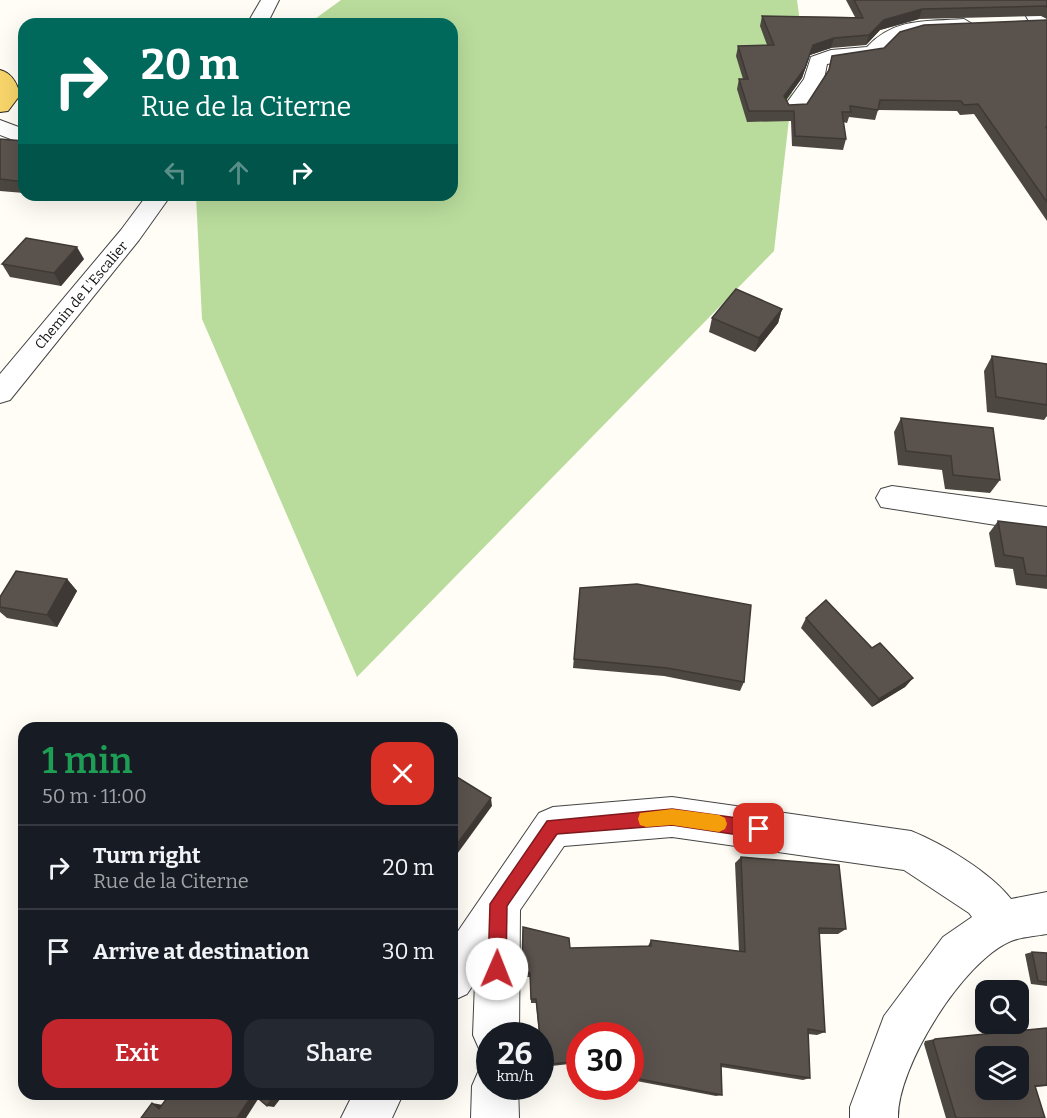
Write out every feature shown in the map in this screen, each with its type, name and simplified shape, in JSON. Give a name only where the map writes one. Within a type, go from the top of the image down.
[{"type":"main road","points":[[0,76],[7,85],[9,95],[0,106]]},
{"type":"street","points":[[260,18],[270,0]]},
{"type":"street","points":[[1026,0],[1043,25]]},
{"type":"street","points":[[794,108],[814,79],[818,61],[831,56],[873,52],[888,36],[902,30],[919,27],[988,24]]},
{"type":"street","points":[[1011,24],[1043,25]]},
{"type":"street","points":[[0,126],[18,134]]},
{"type":"street","name":"Chemin de L'Escalier","points":[[0,393],[130,235],[155,201]]},
{"type":"street","points":[[891,498],[1047,520]]},
{"type":"street","points":[[458,969],[499,904],[553,826],[672,817],[911,851],[984,898],[1002,922]]},
{"type":"street","points":[[496,1022],[499,904]]},
{"type":"street","points":[[874,1118],[874,1107],[900,1032],[958,952],[1002,922],[1047,913]]},
{"type":"street","points":[[365,1118],[376,1100]]},
{"type":"street","points":[[495,1100],[495,1118]]},
{"type":"green space","points":[[341,0],[797,0],[800,22],[774,251],[357,677],[202,319],[196,201],[458,201],[458,18],[316,18]]},
{"type":"building","points":[[854,0],[1047,0],[1047,7],[922,9],[884,20],[869,35],[834,38],[813,45],[805,68],[784,96],[789,105],[807,104],[829,70],[832,56],[884,48],[900,32],[924,25],[1047,20],[1047,202],[978,104],[964,105],[961,101],[880,100],[878,110],[850,106],[851,112],[842,112],[846,139],[795,136],[794,111],[749,111],[739,79],[748,79],[738,46],[774,45],[762,16],[863,18]]},
{"type":"building","points":[[0,139],[18,140],[18,181],[0,179]]},
{"type":"building","points":[[26,238],[77,247],[54,273],[2,264]]},
{"type":"building","points":[[736,289],[782,309],[759,338],[712,318]]},
{"type":"building","points":[[992,356],[1047,364],[1047,405],[996,397]]},
{"type":"building","points":[[901,418],[993,428],[1000,480],[953,475],[951,456],[906,451]]},
{"type":"building","points":[[998,521],[1047,527],[1047,576],[1026,574],[1023,558],[1004,555]]},
{"type":"building","points":[[16,571],[67,579],[47,615],[0,607],[0,597]]},
{"type":"building","points":[[637,584],[751,605],[744,682],[667,668],[574,659],[580,588]]},
{"type":"building","points":[[826,600],[872,648],[880,643],[913,678],[879,699],[806,618]]},
{"type":"building","points":[[458,778],[491,798],[458,843]]},
{"type":"building","points":[[741,857],[839,865],[846,929],[819,928],[825,1032],[808,1029],[810,1078],[721,1064],[722,1095],[644,1080],[644,1022],[566,1022],[566,1062],[554,1064],[554,1022],[538,1022],[536,999],[531,999],[530,973],[522,973],[523,927],[569,938],[570,948],[651,946],[651,940],[745,952]]},
{"type":"building","points":[[1032,952],[1047,953],[1047,982],[1038,981]]},
{"type":"building","points":[[1047,1028],[1047,1085],[1035,1086],[1045,1118],[956,1118],[933,1041],[986,1034],[1029,1034],[1029,1030]]},
{"type":"building","points":[[166,1100],[249,1100],[237,1118],[141,1118],[152,1103],[159,1109]]},
{"type":"building","points":[[260,1100],[271,1100],[267,1106]]},
{"type":"slow traffic","points":[[646,819],[672,817],[719,824]]},
{"type":"route","points":[[497,969],[499,904],[553,826],[672,817],[759,829]]}]
